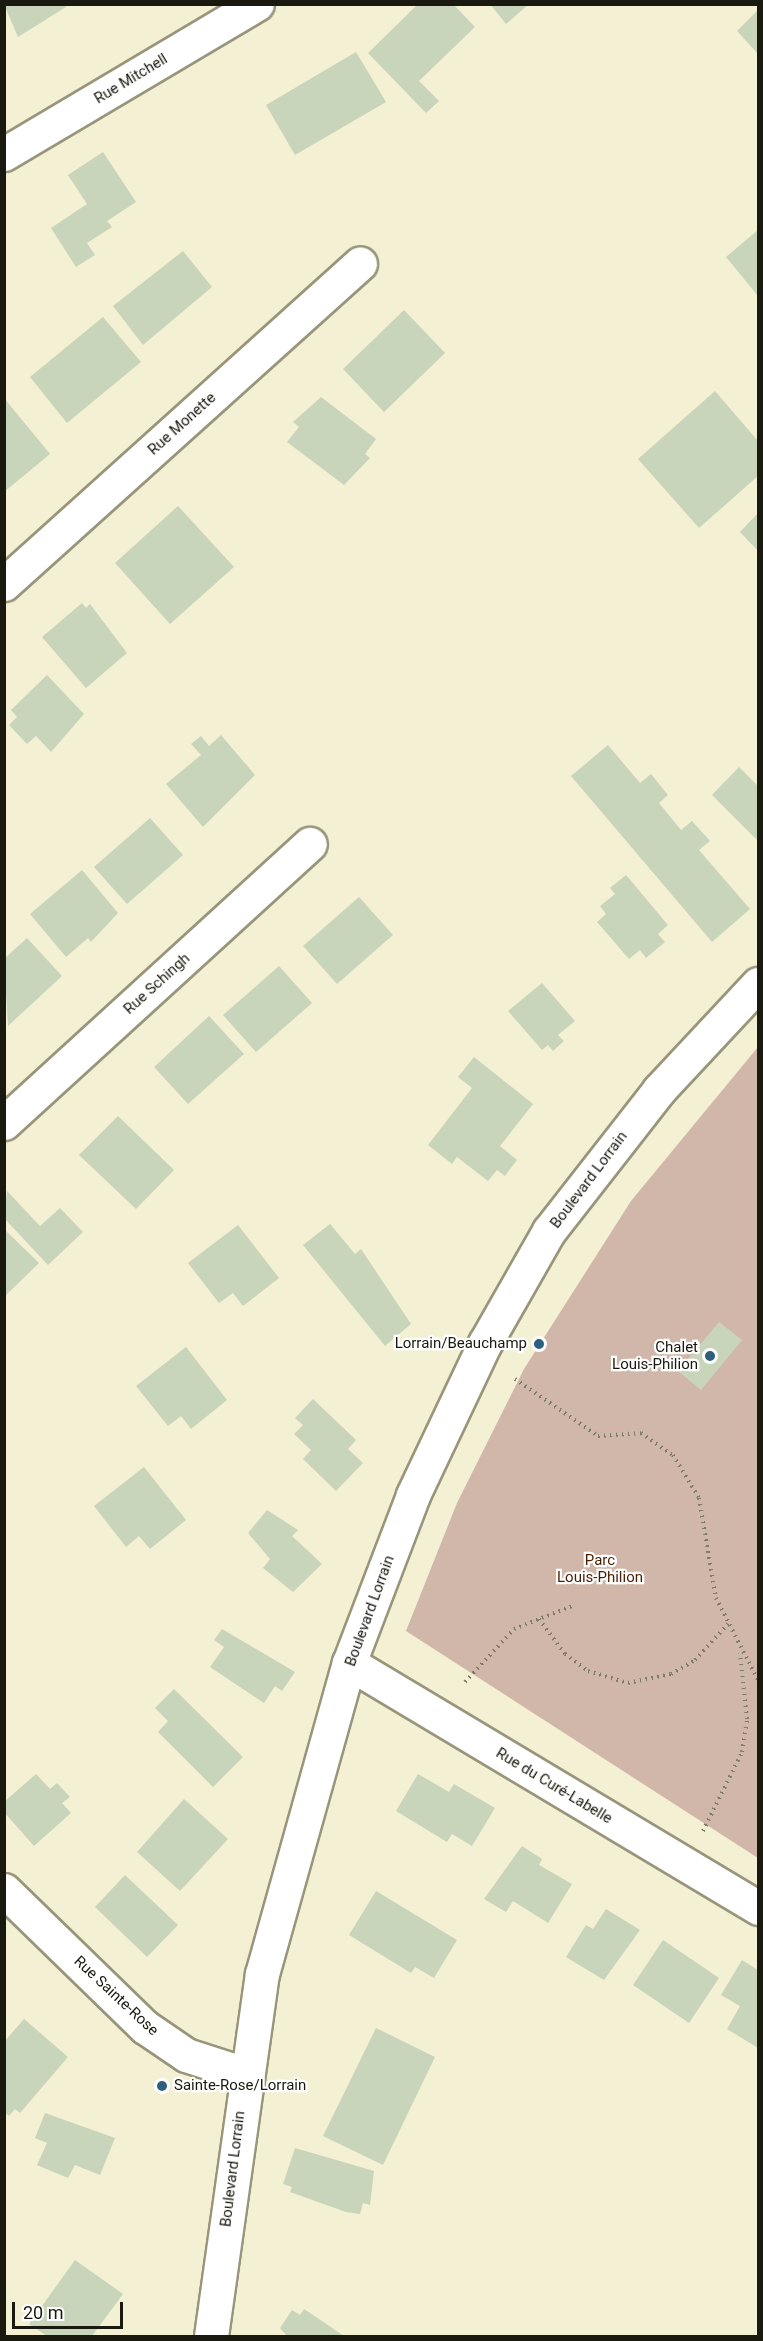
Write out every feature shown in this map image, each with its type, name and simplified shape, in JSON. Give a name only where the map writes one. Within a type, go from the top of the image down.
[{"type":"street","name":"Rue Mitchell","points":[[4,154],[257,4]]},
{"type":"street","name":"Rue Monette","points":[[4,584],[360,263]]},
{"type":"street","name":"Rue Schingh","points":[[4,1123],[310,844]]},
{"type":"street","name":"Boulevard Lorrain","points":[[211,2337],[245,2074],[262,1974],[350,1663],[449,1416],[549,1231],[659,1090],[759,984]]},
{"type":"street","name":"Rue du Curé-Labelle","points":[[350,1663],[759,1908]]},
{"type":"street","name":"Rue Sainte-Rose","points":[[4,1890],[145,2026],[186,2055],[245,2074]]},
{"type":"path","points":[[515,1379],[598,1436],[641,1433],[673,1455],[699,1498],[716,1598],[740,1651],[759,1680]]},
{"type":"path","points":[[465,1682],[514,1629],[572,1606]]},
{"type":"path","points":[[539,1619],[580,1666],[628,1683],[671,1674],[695,1660],[728,1624]]},
{"type":"path","points":[[703,1831],[734,1778],[742,1752],[747,1719],[740,1651]]},
{"type":"green space","name":"Parc Louis-Philion","points":[[758,1047],[758,1858],[406,1631],[457,1503],[524,1369],[631,1201]]},
{"type":"building","points":[[4,4],[65,4],[66,7],[18,37]]},
{"type":"building","points":[[418,4],[453,4],[475,27],[419,81],[439,101],[426,113],[368,53]]},
{"type":"building","points":[[490,4],[529,4],[506,24]]},
{"type":"building","points":[[758,10],[758,54],[737,31]]},
{"type":"building","points":[[356,52],[386,102],[295,155],[266,105]]},
{"type":"building","points":[[103,152],[136,202],[107,221],[112,227],[87,243],[95,255],[76,267],[51,228],[87,204],[68,175]]},
{"type":"building","points":[[758,230],[758,296],[726,257]]},
{"type":"building","points":[[183,251],[212,287],[143,345],[113,306]]},
{"type":"building","points":[[404,310],[445,353],[384,412],[343,369]]},
{"type":"building","points":[[103,317],[141,362],[67,423],[30,377]]},
{"type":"building","points":[[715,391],[758,441],[758,476],[699,528],[638,459]]},
{"type":"building","points":[[321,397],[376,439],[365,454],[370,458],[344,485],[287,442],[299,427],[293,422]]},
{"type":"building","points":[[4,398],[50,454],[4,492]]},
{"type":"building","points":[[178,506],[234,567],[170,624],[115,563]]},
{"type":"building","points":[[758,513],[758,551],[740,532]]},
{"type":"building","points":[[82,603],[86,608],[90,604],[127,653],[86,688],[42,637]]},
{"type":"building","points":[[47,675],[84,714],[51,752],[36,736],[27,744],[9,725],[17,717],[11,710]]},
{"type":"building","points":[[221,735],[255,775],[203,827],[166,784],[201,755],[191,744],[201,736],[209,746]]},
{"type":"building","points":[[608,745],[640,783],[651,774],[668,795],[659,803],[681,830],[692,821],[710,841],[699,850],[750,909],[712,942],[571,776]]},
{"type":"building","points":[[739,767],[758,786],[758,841],[712,795]]},
{"type":"building","points":[[150,818],[183,855],[127,904],[94,867]]},
{"type":"building","points":[[82,870],[118,913],[91,942],[88,938],[66,957],[30,914]]},
{"type":"building","points":[[626,875],[668,925],[658,934],[665,942],[646,958],[640,950],[629,959],[597,922],[606,914],[600,906],[615,894],[610,888]]},
{"type":"building","points":[[359,897],[393,935],[337,984],[303,946]]},
{"type":"building","points":[[27,938],[62,976],[8,1026],[4,959]]},
{"type":"building","points":[[279,966],[312,1003],[256,1052],[223,1015]]},
{"type":"building","points":[[542,983],[575,1021],[558,1035],[564,1041],[553,1051],[548,1045],[542,1050],[508,1011]]},
{"type":"building","points":[[209,1016],[244,1054],[188,1104],[154,1067]]},
{"type":"building","points":[[474,1057],[533,1104],[500,1146],[517,1160],[505,1176],[497,1170],[488,1181],[457,1157],[452,1164],[428,1145],[472,1088],[458,1077]]},
{"type":"building","points":[[118,1116],[174,1170],[136,1209],[79,1155]]},
{"type":"building","points":[[7,1191],[40,1226],[60,1208],[83,1232],[48,1265],[4,1218]]},
{"type":"building","points":[[330,1224],[355,1254],[361,1249],[411,1324],[385,1346],[303,1245]]},
{"type":"building","points":[[238,1225],[279,1278],[243,1306],[233,1293],[219,1303],[188,1263]]},
{"type":"building","points":[[4,1229],[39,1263],[4,1297]]},
{"type":"building","name":"Chalet Louis-Philion","points":[[719,1322],[742,1340],[701,1390],[678,1371]]},
{"type":"building","points":[[186,1347],[227,1400],[191,1429],[181,1416],[168,1426],[136,1386]]},
{"type":"building","points":[[313,1399],[356,1440],[348,1449],[363,1463],[336,1491],[303,1459],[311,1450],[294,1434],[303,1425],[295,1418]]},
{"type":"building","points":[[144,1467],[186,1520],[150,1549],[139,1536],[126,1547],[94,1506]]},
{"type":"building","points":[[267,1510],[298,1530],[292,1536],[322,1564],[293,1592],[263,1568],[270,1559],[248,1533]]},
{"type":"building","points":[[222,1629],[295,1672],[282,1691],[275,1686],[264,1703],[210,1667],[224,1647],[214,1640]]},
{"type":"building","points":[[174,1689],[243,1757],[213,1787],[158,1732],[168,1721],[155,1708]]},
{"type":"building","points":[[36,1774],[50,1789],[57,1783],[70,1797],[62,1803],[71,1813],[34,1846],[4,1812],[4,1802]]},
{"type":"building","points":[[418,1774],[449,1792],[454,1784],[495,1808],[472,1846],[452,1834],[447,1842],[396,1811]]},
{"type":"building","points":[[184,1799],[228,1839],[180,1891],[137,1852]]},
{"type":"building","points":[[522,1846],[542,1859],[539,1865],[572,1884],[548,1923],[513,1901],[506,1912],[484,1899]]},
{"type":"building","points":[[125,1875],[178,1925],[147,1957],[95,1907]]},
{"type":"building","points":[[376,1891],[457,1940],[434,1978],[415,1967],[411,1973],[349,1935]]},
{"type":"building","points":[[606,1909],[640,1930],[604,1980],[566,1957],[586,1925],[593,1929]]},
{"type":"building","points":[[663,1940],[719,1978],[689,2023],[633,1985]]},
{"type":"building","points":[[742,1960],[758,1970],[758,2048],[727,2029],[740,2006],[721,1995]]},
{"type":"building","points":[[24,2019],[68,2057],[20,2113],[15,2109],[9,2116],[4,2112],[4,2042]]},
{"type":"building","points":[[376,2028],[435,2057],[383,2165],[323,2136]]},
{"type":"building","points":[[45,2113],[115,2138],[100,2175],[75,2165],[68,2178],[37,2165],[47,2143],[35,2138]]},
{"type":"building","points":[[295,2148],[374,2171],[370,2205],[363,2203],[360,2214],[346,2212],[290,2192],[292,2187],[283,2184]]},
{"type":"building","points":[[75,2260],[123,2294],[92,2336],[47,2336],[29,2324]]},
{"type":"building","points":[[304,2309],[344,2336],[287,2336],[280,2328],[292,2310],[300,2315]]},
{"type":"place","name":"Lorrain/Beauchamp","points":[[539,1344]]},
{"type":"place","name":"Chalet Louis-Philion","points":[[710,1356]]},
{"type":"place","name":"Sainte-Rose/Lorrain","points":[[162,2086]]}]
